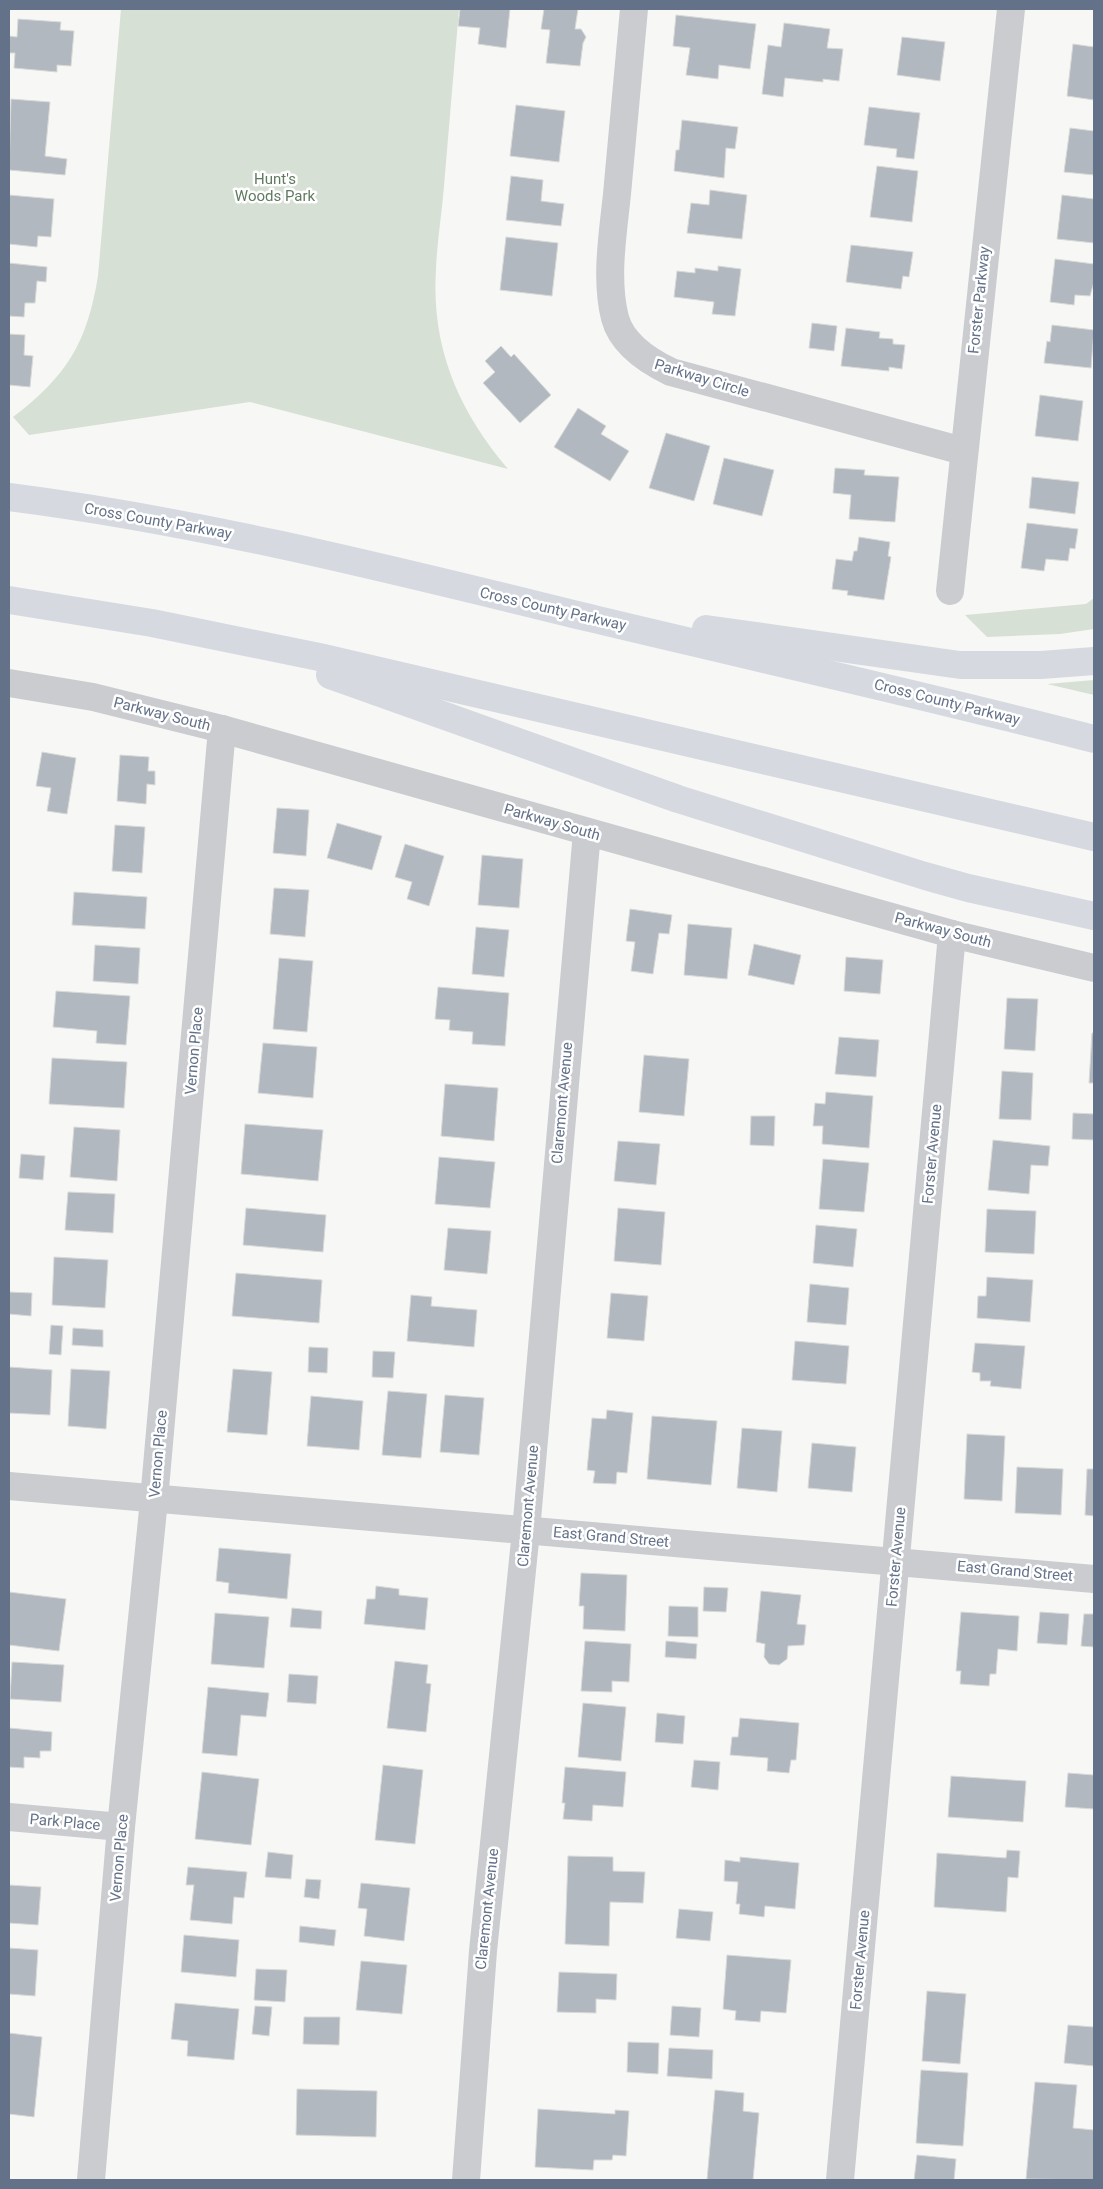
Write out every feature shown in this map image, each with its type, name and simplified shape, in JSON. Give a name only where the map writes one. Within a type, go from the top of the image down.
[{"type":"highway","name":"Cross County Parkway","points":[[9,497],[180,524],[951,702],[1094,739]]},
{"type":"highway","points":[[9,600],[84,611],[232,640],[453,688],[1094,837]]},
{"type":"highway","points":[[541,606],[932,663],[999,667],[1094,661]]},
{"type":"highway","points":[[232,640],[678,800],[951,883],[1094,916]]},
{"type":"street","name":"Parkway Circle","points":[[634,9],[614,226],[611,286],[615,320],[628,342],[648,361],[671,372],[963,451]]},
{"type":"street","name":"Forster Parkway","points":[[950,591],[963,451],[1011,9]]},
{"type":"street","name":"Parkway South","points":[[9,683],[93,697],[222,728],[952,934],[1094,968]]},
{"type":"street","name":"Vernon Place","points":[[92,2180],[121,1827],[154,1500],[222,728]]},
{"type":"street","name":"Claremont Avenue","points":[[466,2180],[483,1951],[526,1531],[587,832]]},
{"type":"street","name":"Forster Avenue","points":[[840,2180],[952,934]]},
{"type":"street","name":"East Grand Street","points":[[9,1486],[154,1500],[896,1560],[1094,1579]]},
{"type":"street","name":"Park Place","points":[[9,1817],[121,1827]]},
{"type":"green space","name":"Hunt's Woods Park","points":[[121,9],[459,9],[437,259],[436,298],[438,325],[443,351],[451,376],[462,400],[490,447],[508,469],[250,402],[29,435],[13,417],[48,387],[61,372],[81,339],[88,321],[98,276]]},
{"type":"green space","points":[[1094,598],[1094,629],[1060,634],[987,637],[965,615],[1086,604]]},
{"type":"green space","points":[[1094,680],[1094,695],[1047,684]]},
{"type":"building","points":[[460,9],[510,9],[506,48],[478,44],[480,28],[458,26]]},
{"type":"building","points":[[544,9],[578,9],[575,29],[581,29],[586,37],[583,43],[580,66],[546,63],[550,30],[541,29]]},
{"type":"building","points":[[676,15],[756,24],[750,69],[719,65],[718,79],[686,75],[690,48],[673,46]]},
{"type":"building","points":[[18,19],[61,22],[60,30],[74,31],[71,66],[57,65],[57,72],[14,68],[15,53],[9,53],[9,36],[17,37]]},
{"type":"building","points":[[784,23],[830,29],[827,48],[843,49],[839,81],[823,79],[823,82],[785,78],[783,97],[762,94],[768,45],[781,47]]},
{"type":"building","points":[[902,37],[945,42],[940,81],[897,75]]},
{"type":"building","points":[[1073,44],[1094,47],[1094,100],[1067,96]]},
{"type":"building","points":[[11,99],[50,102],[45,156],[67,159],[65,175],[9,170]]},
{"type":"building","points":[[516,105],[565,111],[559,162],[510,156]]},
{"type":"building","points":[[869,107],[920,113],[914,159],[896,157],[897,149],[864,145]]},
{"type":"building","points":[[682,120],[738,127],[735,149],[726,148],[724,178],[674,171],[676,150],[679,150]]},
{"type":"building","points":[[1070,128],[1094,131],[1094,175],[1064,172]]},
{"type":"building","points":[[877,166],[918,171],[912,222],[870,217]]},
{"type":"building","points":[[511,176],[543,180],[541,201],[564,204],[561,226],[506,220]]},
{"type":"building","points":[[710,190],[747,195],[742,239],[687,233],[691,203],[709,205]]},
{"type":"building","points":[[9,195],[54,199],[51,237],[38,236],[37,247],[9,244]]},
{"type":"building","points":[[1062,195],[1094,199],[1094,243],[1057,239]]},
{"type":"building","points":[[506,237],[558,243],[552,296],[500,290]]},
{"type":"building","points":[[851,245],[913,252],[909,277],[903,276],[901,289],[846,282]]},
{"type":"building","points":[[1055,259],[1094,264],[1094,282],[1090,296],[1075,295],[1074,305],[1050,302]]},
{"type":"building","points":[[9,263],[47,267],[46,282],[37,281],[35,303],[25,303],[24,317],[9,316]]},
{"type":"building","points":[[718,266],[741,269],[735,316],[712,314],[714,302],[674,297],[677,271],[695,273],[695,268],[718,271]]},
{"type":"building","points":[[812,323],[837,326],[834,351],[809,348]]},
{"type":"building","points":[[1052,325],[1094,330],[1091,368],[1044,363],[1047,341],[1050,342]]},
{"type":"building","points":[[846,328],[880,332],[879,338],[893,339],[893,344],[905,345],[902,369],[889,367],[889,371],[841,366]]},
{"type":"building","points":[[9,334],[25,335],[24,355],[33,356],[30,387],[9,385]]},
{"type":"building","points":[[501,346],[511,357],[514,354],[551,395],[520,423],[483,383],[495,372],[485,361]]},
{"type":"building","points":[[1040,395],[1083,401],[1078,441],[1035,436]]},
{"type":"building","points":[[578,408],[606,426],[601,434],[629,451],[610,481],[554,447]]},
{"type":"building","points":[[666,433],[710,446],[694,501],[649,488]]},
{"type":"building","points":[[724,458],[774,470],[762,516],[713,504]]},
{"type":"building","points":[[835,468],[865,470],[864,475],[899,477],[895,522],[849,519],[851,495],[833,493]]},
{"type":"building","points":[[1032,477],[1079,482],[1075,514],[1029,508]]},
{"type":"building","points":[[1027,523],[1078,529],[1075,549],[1070,548],[1068,561],[1046,559],[1044,571],[1021,568]]},
{"type":"building","points":[[859,537],[890,542],[888,556],[891,557],[884,600],[847,595],[848,591],[832,589],[836,559],[852,561],[854,551],[857,551]]},
{"type":"building","points":[[42,752],[76,758],[67,814],[47,811],[51,788],[36,786]]},
{"type":"building","points":[[120,755],[149,757],[148,771],[155,771],[155,785],[147,784],[146,804],[117,801]]},
{"type":"building","points":[[277,808],[309,810],[306,856],[273,853]]},
{"type":"building","points":[[337,823],[382,836],[372,870],[327,858]]},
{"type":"building","points":[[115,825],[145,827],[142,873],[112,871]]},
{"type":"building","points":[[405,844],[444,856],[429,906],[407,899],[412,882],[395,877]]},
{"type":"building","points":[[482,855],[523,859],[519,908],[478,905]]},
{"type":"building","points":[[274,888],[309,890],[305,937],[270,934]]},
{"type":"building","points":[[74,892],[147,897],[145,929],[72,925]]},
{"type":"building","points":[[630,909],[672,915],[669,934],[659,933],[653,974],[631,971],[635,942],[626,941]]},
{"type":"building","points":[[688,924],[732,928],[727,979],[684,975]]},
{"type":"building","points":[[476,927],[509,930],[504,977],[472,974]]},
{"type":"building","points":[[754,944],[801,955],[794,985],[748,975]]},
{"type":"building","points":[[95,945],[140,948],[138,984],[93,981]]},
{"type":"building","points":[[846,957],[883,960],[880,994],[844,991]]},
{"type":"building","points":[[279,958],[313,961],[307,1032],[273,1029]]},
{"type":"building","points":[[438,987],[509,993],[505,1046],[472,1044],[473,1032],[449,1030],[450,1020],[435,1019]]},
{"type":"building","points":[[56,991],[130,996],[126,1045],[96,1043],[97,1031],[53,1027]]},
{"type":"building","points":[[1007,998],[1038,999],[1035,1051],[1004,1049]]},
{"type":"building","points":[[1092,1033],[1094,1033],[1094,1083],[1089,1083]]},
{"type":"building","points":[[839,1037],[879,1040],[876,1077],[835,1074]]},
{"type":"building","points":[[263,1043],[317,1047],[313,1098],[258,1093]]},
{"type":"building","points":[[644,1055],[689,1059],[684,1116],[639,1112]]},
{"type":"building","points":[[52,1058],[127,1062],[124,1108],[49,1104]]},
{"type":"building","points":[[1002,1071],[1033,1073],[1031,1120],[999,1119]]},
{"type":"building","points":[[445,1084],[498,1088],[494,1141],[441,1136]]},
{"type":"building","points":[[826,1092],[873,1096],[869,1148],[822,1144],[823,1126],[813,1126],[815,1103],[825,1104]]},
{"type":"building","points":[[1073,1113],[1094,1114],[1094,1140],[1072,1139]]},
{"type":"building","points":[[751,1116],[775,1116],[774,1146],[750,1145]]},
{"type":"building","points":[[245,1124],[323,1130],[318,1181],[241,1174]]},
{"type":"building","points":[[74,1127],[120,1130],[117,1181],[70,1177]]},
{"type":"building","points":[[993,1140],[1050,1146],[1048,1166],[1031,1165],[1029,1194],[988,1190]]},
{"type":"building","points":[[618,1141],[660,1144],[656,1185],[614,1181]]},
{"type":"building","points":[[21,1154],[45,1156],[43,1180],[19,1178]]},
{"type":"building","points":[[439,1157],[495,1162],[490,1208],[435,1204]]},
{"type":"building","points":[[823,1159],[869,1163],[864,1212],[819,1209]]},
{"type":"building","points":[[68,1192],[115,1194],[113,1233],[65,1230]]},
{"type":"building","points":[[246,1208],[326,1215],[323,1252],[243,1245]]},
{"type":"building","points":[[618,1208],[665,1212],[661,1265],[614,1261]]},
{"type":"building","points":[[987,1209],[1036,1211],[1034,1254],[985,1252]]},
{"type":"building","points":[[816,1225],[857,1229],[853,1267],[813,1263]]},
{"type":"building","points":[[448,1228],[491,1231],[487,1274],[444,1270]]},
{"type":"building","points":[[54,1257],[108,1260],[105,1308],[52,1305]]},
{"type":"building","points":[[236,1273],[322,1280],[319,1323],[232,1316]]},
{"type":"building","points":[[987,1277],[1033,1280],[1030,1322],[977,1318],[978,1296],[986,1296]]},
{"type":"building","points":[[810,1284],[849,1288],[846,1325],[807,1322]]},
{"type":"building","points":[[9,1292],[32,1293],[31,1316],[9,1314]]},
{"type":"building","points":[[611,1293],[648,1296],[644,1341],[607,1338]]},
{"type":"building","points":[[411,1295],[432,1297],[431,1306],[477,1310],[474,1347],[407,1341]]},
{"type":"building","points":[[51,1325],[63,1326],[61,1355],[49,1354]]},
{"type":"building","points":[[73,1328],[103,1330],[103,1347],[72,1345]]},
{"type":"building","points":[[795,1341],[849,1346],[846,1384],[792,1380]]},
{"type":"building","points":[[975,1343],[1025,1346],[1021,1389],[990,1386],[991,1381],[980,1381],[980,1373],[972,1372]]},
{"type":"building","points":[[309,1347],[328,1348],[327,1373],[308,1372]]},
{"type":"building","points":[[373,1351],[395,1352],[393,1378],[372,1377]]},
{"type":"building","points":[[9,1367],[52,1370],[50,1415],[9,1413]]},
{"type":"building","points":[[71,1369],[110,1371],[106,1429],[68,1426]]},
{"type":"building","points":[[233,1369],[272,1372],[267,1435],[227,1432]]},
{"type":"building","points":[[388,1391],[427,1394],[421,1458],[382,1455]]},
{"type":"building","points":[[445,1395],[484,1398],[479,1455],[440,1452]]},
{"type":"building","points":[[311,1396],[363,1401],[359,1450],[307,1446]]},
{"type":"building","points":[[607,1410],[633,1413],[627,1473],[617,1472],[616,1484],[593,1483],[595,1471],[587,1470],[592,1418],[606,1419]]},
{"type":"building","points":[[652,1416],[717,1421],[711,1485],[647,1479]]},
{"type":"building","points":[[742,1428],[782,1431],[777,1492],[737,1488]]},
{"type":"building","points":[[967,1434],[1005,1436],[1002,1501],[964,1499]]},
{"type":"building","points":[[812,1443],[856,1447],[852,1492],[808,1488]]},
{"type":"building","points":[[1017,1467],[1063,1469],[1061,1515],[1015,1513]]},
{"type":"building","points":[[1087,1469],[1094,1469],[1094,1516],[1085,1515]]},
{"type":"building","points":[[219,1548],[291,1554],[287,1599],[228,1593],[229,1583],[216,1581]]},
{"type":"building","points":[[581,1573],[627,1575],[625,1631],[583,1629],[584,1606],[579,1606]]},
{"type":"building","points":[[376,1586],[399,1589],[399,1595],[428,1598],[425,1630],[364,1624],[367,1599],[375,1599]]},
{"type":"building","points":[[704,1587],[728,1588],[726,1612],[703,1611]]},
{"type":"building","points":[[761,1591],[801,1595],[797,1624],[806,1625],[804,1645],[788,1646],[787,1659],[779,1665],[769,1664],[764,1657],[765,1644],[756,1642]]},
{"type":"building","points":[[9,1592],[66,1599],[59,1651],[9,1645]]},
{"type":"building","points":[[669,1606],[698,1607],[698,1637],[668,1636]]},
{"type":"building","points":[[292,1608],[322,1611],[321,1629],[290,1627]]},
{"type":"building","points":[[961,1612],[1019,1616],[1017,1651],[998,1649],[996,1674],[990,1674],[989,1686],[960,1684],[961,1671],[956,1671]]},
{"type":"building","points":[[1040,1612],[1069,1614],[1067,1645],[1037,1643]]},
{"type":"building","points":[[215,1613],[269,1617],[264,1668],[211,1664]]},
{"type":"building","points":[[1084,1614],[1094,1614],[1094,1647],[1081,1646]]},
{"type":"building","points":[[585,1641],[631,1644],[629,1682],[612,1681],[612,1692],[581,1691]]},
{"type":"building","points":[[666,1641],[697,1644],[696,1659],[665,1657]]},
{"type":"building","points":[[395,1661],[428,1665],[426,1683],[431,1684],[426,1732],[387,1728]]},
{"type":"building","points":[[12,1662],[64,1665],[61,1702],[10,1699]]},
{"type":"building","points":[[289,1674],[318,1676],[316,1704],[287,1702]]},
{"type":"building","points":[[208,1687],[269,1693],[266,1717],[241,1715],[237,1756],[202,1753]]},
{"type":"building","points":[[583,1703],[626,1707],[621,1761],[578,1757]]},
{"type":"building","points":[[657,1713],[685,1716],[683,1744],[655,1742]]},
{"type":"building","points":[[740,1718],[799,1723],[796,1760],[791,1760],[789,1773],[767,1771],[768,1758],[730,1755],[732,1737],[738,1737]]},
{"type":"building","points":[[9,1728],[52,1732],[51,1751],[40,1751],[40,1758],[24,1757],[24,1768],[9,1767]]},
{"type":"building","points":[[694,1760],[720,1762],[718,1790],[691,1787]]},
{"type":"building","points":[[383,1765],[423,1770],[415,1844],[375,1840]]},
{"type":"building","points":[[565,1767],[626,1772],[623,1807],[593,1805],[592,1821],[563,1819],[565,1803],[562,1803]]},
{"type":"building","points":[[202,1772],[259,1779],[251,1845],[195,1839]]},
{"type":"building","points":[[1068,1773],[1094,1775],[1094,1809],[1065,1807]]},
{"type":"building","points":[[951,1776],[1026,1781],[1023,1822],[948,1817]]},
{"type":"building","points":[[1007,1850],[1020,1851],[1018,1878],[1008,1877],[1006,1912],[934,1907],[937,1853],[1006,1858]]},
{"type":"building","points":[[268,1852],[293,1855],[291,1879],[265,1877]]},
{"type":"building","points":[[568,1856],[613,1857],[613,1871],[645,1872],[643,1903],[610,1902],[609,1946],[565,1944]]},
{"type":"building","points":[[740,1857],[799,1863],[795,1909],[765,1906],[764,1917],[739,1914],[740,1904],[736,1904],[738,1882],[724,1881],[725,1860],[740,1862]]},
{"type":"building","points":[[188,1867],[247,1872],[244,1898],[234,1897],[232,1924],[190,1920],[194,1885],[186,1885]]},
{"type":"building","points":[[306,1879],[321,1880],[319,1899],[304,1897]]},
{"type":"building","points":[[361,1883],[410,1888],[404,1941],[364,1936],[367,1909],[358,1908]]},
{"type":"building","points":[[9,1885],[41,1887],[38,1925],[9,1923]]},
{"type":"building","points":[[679,1909],[713,1912],[710,1941],[676,1938]]},
{"type":"building","points":[[300,1926],[336,1930],[334,1946],[299,1942]]},
{"type":"building","points":[[184,1935],[239,1940],[236,1977],[181,1972]]},
{"type":"building","points":[[9,1948],[38,1950],[35,1996],[9,1994]]},
{"type":"building","points":[[727,1955],[791,1960],[786,2013],[761,2011],[760,2022],[735,2020],[736,2011],[723,2009]]},
{"type":"building","points":[[361,1961],[407,1965],[402,2014],[356,2010]]},
{"type":"building","points":[[256,1969],[287,1970],[285,2002],[254,2000]]},
{"type":"building","points":[[559,1972],[617,1974],[616,2000],[596,1999],[596,2013],[557,2012]]},
{"type":"building","points":[[927,1991],[966,1994],[960,2064],[922,2061]]},
{"type":"building","points":[[175,2003],[239,2009],[234,2060],[187,2056],[188,2041],[171,2039]]},
{"type":"building","points":[[255,2006],[272,2007],[269,2036],[252,2034]]},
{"type":"building","points":[[672,2006],[701,2008],[699,2037],[670,2035]]},
{"type":"building","points":[[304,2017],[340,2017],[339,2045],[303,2044]]},
{"type":"building","points":[[1068,2025],[1094,2027],[1094,2066],[1064,2063]]},
{"type":"building","points":[[9,2033],[42,2037],[34,2117],[9,2114]]},
{"type":"building","points":[[628,2042],[659,2043],[658,2074],[627,2072]]},
{"type":"building","points":[[669,2048],[713,2050],[712,2079],[667,2076]]},
{"type":"building","points":[[921,2070],[968,2073],[963,2146],[916,2143]]},
{"type":"building","points":[[1035,2082],[1077,2085],[1073,2128],[1094,2130],[1094,2180],[1026,2179]]},
{"type":"building","points":[[297,2089],[377,2091],[376,2137],[296,2135]]},
{"type":"building","points":[[715,2090],[744,2093],[743,2111],[759,2113],[753,2180],[707,2180]]},
{"type":"building","points":[[538,2109],[615,2114],[615,2110],[629,2111],[626,2156],[613,2155],[612,2160],[594,2160],[593,2170],[535,2167]]},
{"type":"building","points":[[917,2155],[956,2159],[954,2180],[914,2180]]}]
